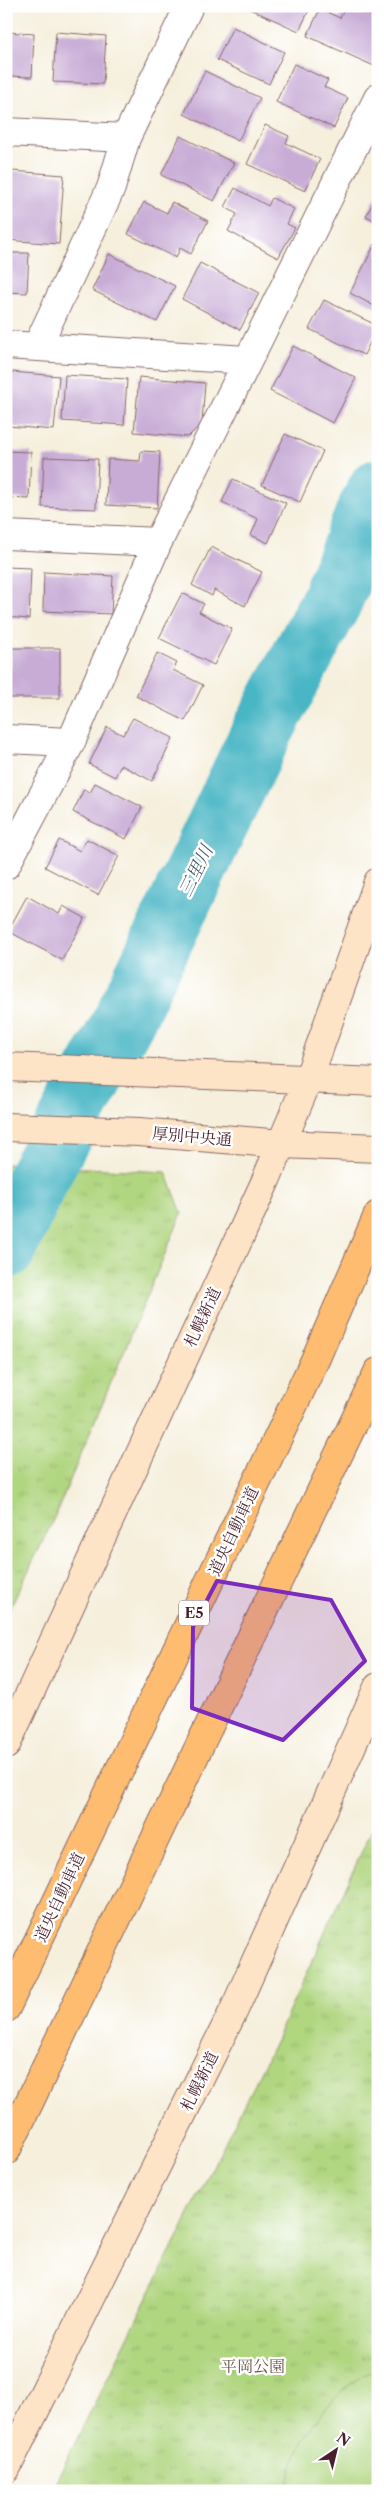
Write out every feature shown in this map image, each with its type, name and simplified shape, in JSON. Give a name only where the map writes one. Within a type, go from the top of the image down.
[{"type":"highway","name":"道央自動車道","points":[[6,2008],[314,1360],[378,1215]]},
{"type":"highway","points":[[6,2151],[378,1372]]},
{"type":"street","points":[[37,347],[111,188],[126,138],[189,6]]},
{"type":"street","points":[[6,865],[71,742],[158,542],[246,360],[378,98]]},
{"type":"street","points":[[6,132],[126,138]]},
{"type":"street","points":[[6,345],[246,360]]},
{"type":"street","points":[[6,536],[158,542]]},
{"type":"street","points":[[6,739],[71,742]]},
{"type":"street","name":"札幌新道","points":[[6,1745],[282,1144],[308,1080],[378,882]]},
{"type":"street","points":[[14,1068],[378,1082]]},
{"type":"street","name":"厚別中央通","points":[[6,1127],[139,1132],[282,1144],[367,1147]]},
{"type":"street","name":"札幌新道","points":[[6,2469],[234,2010],[378,1687]]},
{"type":"highlighted area","points":[[217,1581],[331,1600],[365,1661],[283,1740],[192,1708],[193,1627]]},
{"type":"green space","points":[[6,1164],[166,1172],[182,1213],[55,1516],[6,1617]]},
{"type":"green space","name":"平岡公園","points":[[378,1816],[378,2491],[51,2491],[276,2040]]},
{"type":"green space","points":[[378,2369],[378,2491],[286,2491],[298,2452],[316,2421],[349,2386],[368,2373]]},
{"type":"building","points":[[243,6],[311,6],[299,31]]},
{"type":"building","points":[[346,6],[378,19],[378,58],[374,66],[307,36],[320,9],[340,18]]},
{"type":"building","points":[[233,27],[284,52],[269,84],[217,60]]},
{"type":"building","points":[[6,32],[34,34],[32,77],[6,76]]},
{"type":"building","points":[[56,32],[106,36],[103,84],[53,82]]},
{"type":"building","points":[[294,64],[328,80],[324,87],[348,98],[334,128],[276,102]]},
{"type":"building","points":[[205,71],[260,98],[238,141],[184,114]]},
{"type":"building","points":[[265,125],[289,136],[286,143],[320,159],[305,191],[247,164]]},
{"type":"building","points":[[180,136],[234,163],[214,201],[161,175]]},
{"type":"building","points":[[12,171],[64,175],[59,244],[6,240]]},
{"type":"building","points":[[235,188],[268,206],[272,198],[294,209],[287,224],[295,228],[278,258],[228,231],[237,214],[225,207]]},
{"type":"building","points":[[378,193],[378,222],[366,216]]},
{"type":"building","points":[[144,202],[167,213],[172,202],[208,221],[191,254],[180,248],[176,258],[128,234]]},
{"type":"building","points":[[375,244],[378,246],[378,308],[350,293]]},
{"type":"building","points":[[6,253],[29,253],[27,293],[6,292]]},
{"type":"building","points":[[109,254],[175,286],[157,322],[92,290]]},
{"type":"building","points":[[200,263],[259,293],[240,330],[182,299]]},
{"type":"building","points":[[324,300],[378,326],[364,355],[309,329]]},
{"type":"building","points":[[293,346],[356,378],[333,423],[270,391]]},
{"type":"building","points":[[12,372],[59,376],[54,430],[8,426]]},
{"type":"building","points":[[65,375],[127,379],[124,425],[62,421]]},
{"type":"building","points":[[139,377],[205,383],[202,423],[188,437],[134,432]]},
{"type":"building","points":[[285,434],[323,451],[300,502],[262,485]]},
{"type":"building","points":[[6,451],[31,452],[29,499],[6,498]]},
{"type":"building","points":[[141,451],[160,452],[157,508],[106,505],[108,459],[140,461]]},
{"type":"building","points":[[44,457],[98,459],[96,509],[42,507]]},
{"type":"building","points":[[233,479],[286,503],[268,543],[251,535],[258,519],[222,502]]},
{"type":"building","points":[[211,547],[262,572],[245,606],[214,590],[212,596],[192,585]]},
{"type":"building","points":[[6,567],[31,568],[29,619],[6,617]]},
{"type":"building","points":[[44,572],[113,576],[111,614],[43,611]]},
{"type":"building","points":[[182,593],[204,604],[199,612],[232,629],[214,665],[159,638]]},
{"type":"building","points":[[10,648],[60,648],[60,698],[6,698],[6,668],[11,668]]},
{"type":"building","points":[[157,653],[177,663],[173,670],[203,685],[185,721],[136,696]]},
{"type":"building","points":[[133,718],[173,738],[152,781],[121,765],[115,777],[89,764],[107,727],[123,735]]},
{"type":"building","points":[[95,783],[142,807],[126,839],[73,812],[84,789],[90,793]]},
{"type":"building","points":[[87,839],[119,856],[98,895],[45,867],[59,840],[80,851]]},
{"type":"building","points":[[27,896],[59,914],[63,906],[85,918],[62,960],[8,931]]},
{"type":"waterway","name":"三里川","points":[[6,1248],[40,1174],[124,1020],[261,734],[332,600],[366,514],[378,490]]}]
